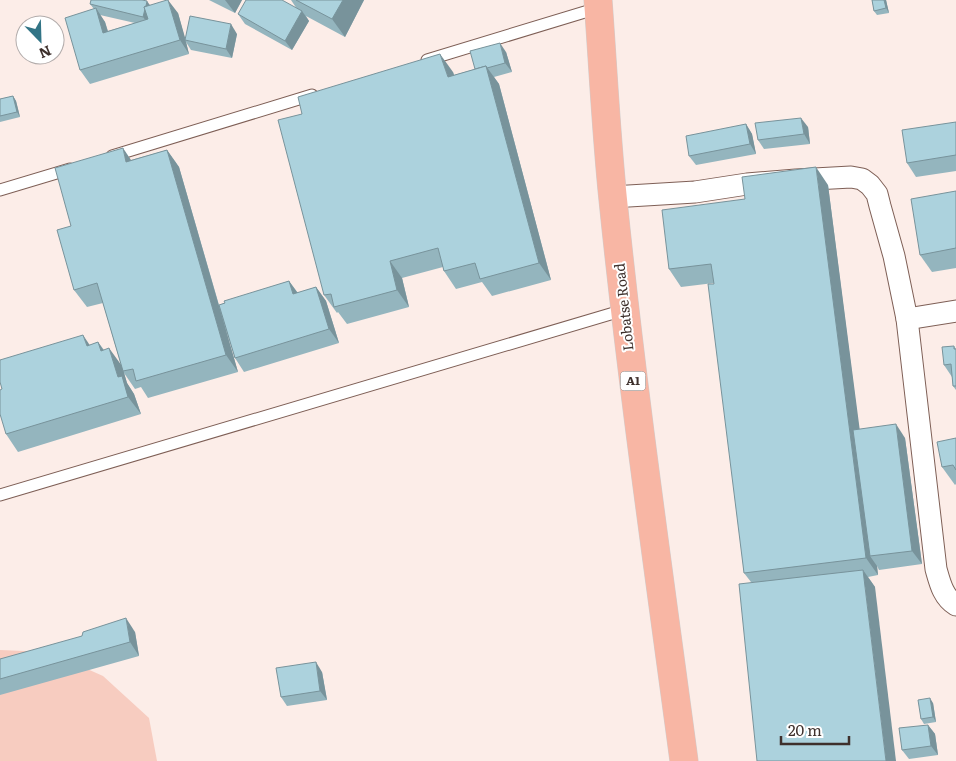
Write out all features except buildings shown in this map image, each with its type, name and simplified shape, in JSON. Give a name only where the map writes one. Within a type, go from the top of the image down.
[{"type":"highway","name":"Lobatse Road","points":[[598,4],[612,197],[624,310],[684,761]]},
{"type":"street","points":[[612,197],[695,192],[747,184],[851,177],[862,179],[877,194],[894,256],[907,319],[936,569],[940,585],[948,600],[956,605]]},
{"type":"street","points":[[907,319],[956,311]]},
{"type":"lane","points":[[418,63],[598,4]]},
{"type":"lane","points":[[104,159],[323,92]]},
{"type":"lane","points":[[0,190],[86,164]]},
{"type":"lane","points":[[0,495],[624,310]]},
{"type":"shaded area","points":[[0,650],[49,652],[103,676],[149,718],[157,761],[0,761]]}]
